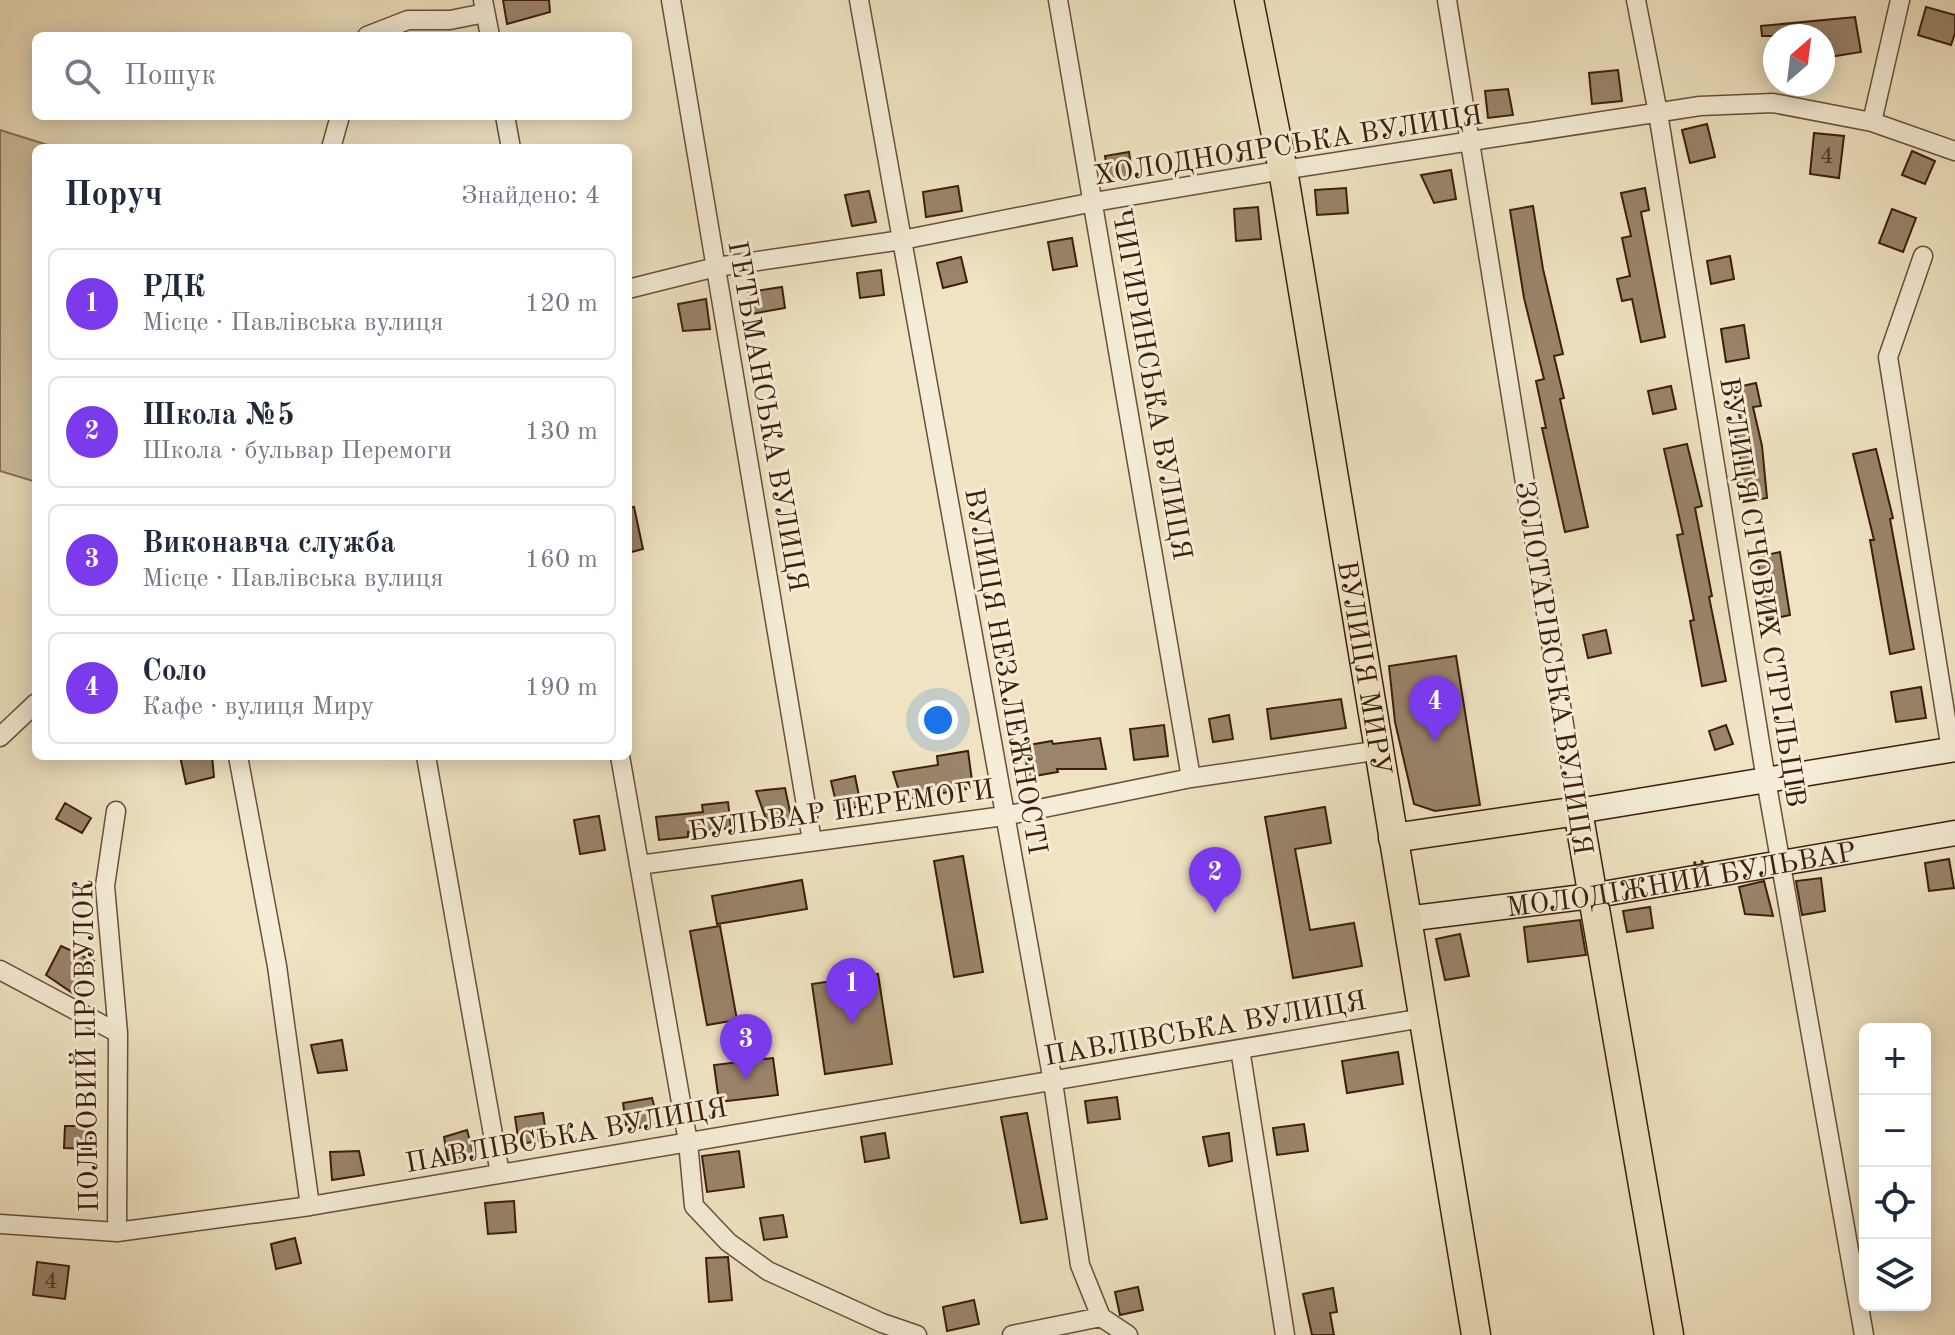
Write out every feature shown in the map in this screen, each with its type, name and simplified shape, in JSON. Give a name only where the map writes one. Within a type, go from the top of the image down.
[{"type":"main road","name":"ВУЛИЦЯ МИРУ","points":[[1249,0],[1283,170],[1476,1335]]},
{"type":"main road","points":[[1393,838],[1953,749]]},
{"type":"main road","name":"ЗОЛОТАРІВСЬКА ВУЛИЦЯ","points":[[1578,811],[1669,1335]]},
{"type":"main road","name":"МОЛОДІЖНИЙ БУЛЬВАР","points":[[1406,919],[1591,896],[1955,833]]},
{"type":"street","name":"ГЕТЬМАНСЬКА ВУЛИЦЯ","points":[[671,0],[812,841]]},
{"type":"street","name":"ВУЛИЦЯ НЕЗАЛЕЖНОСТІ","points":[[859,0],[1053,1082],[1080,1265],[1101,1317]]},
{"type":"street","name":"ЧИГИРИНСЬКА ВУЛИЦЯ","points":[[1058,0],[1191,778]]},
{"type":"street","name":"ЗОЛОТАРІВСЬКА ВУЛИЦЯ","points":[[1447,0],[1578,811]]},
{"type":"street","name":"ВУЛИЦЯ СІЧОВИХ СТРІЛЬЦІВ","points":[[1636,0],[1658,113],[1766,780],[1864,1335]]},
{"type":"street","points":[[1872,122],[1900,0]]},
{"type":"street","points":[[377,32],[408,20],[450,20],[484,6],[489,32]]},
{"type":"street","name":"ХОЛОДНОЯРСЬКА ВУЛИЦЯ","points":[[632,288],[716,267],[902,240],[1094,202],[1700,106],[1773,103],[1872,122],[1955,151]]},
{"type":"street","points":[[332,144],[339,120]]},
{"type":"street","points":[[506,120],[510,144]]},
{"type":"street","points":[[1923,256],[1888,357],[1953,749]]},
{"type":"street","points":[[0,737],[32,707]]},
{"type":"street","name":"БУЛЬВАР ПЕРЕМОГИ","points":[[639,865],[1004,816],[1191,778],[1381,750]]},
{"type":"street","points":[[239,760],[277,966],[310,1206]]},
{"type":"street","points":[[427,760],[500,1174]]},
{"type":"street","points":[[621,760],[688,1142],[694,1206],[728,1242],[768,1271],[882,1323],[917,1335]]},
{"type":"street","name":"ПОЛЬОВИЙ ПРОВУЛОК","points":[[116,811],[105,886],[118,1033],[117,1232]]},
{"type":"street","points":[[0,970],[118,1033]]},
{"type":"street","name":"ПАВЛІВСЬКА ВУЛИЦЯ","points":[[0,1224],[117,1232],[310,1206],[1423,1018]]},
{"type":"street","points":[[1240,1049],[1285,1335]]},
{"type":"street","points":[[1012,1335],[1101,1317],[1128,1335]]},
{"type":"shaded area","points":[[0,130],[44,144],[32,144],[32,481],[0,471]]},
{"type":"building","points":[[503,0],[549,0],[550,12],[507,24]]},
{"type":"building","points":[[1926,7],[1955,15],[1951,45],[1918,35]]},
{"type":"building","points":[[1855,17],[1861,52],[1835,56],[1835,24],[1782,24]]},
{"type":"building","points":[[1618,70],[1622,101],[1592,104],[1589,73]]},
{"type":"building","points":[[1508,89],[1513,115],[1488,118],[1485,91]]},
{"type":"building","points":[[1707,124],[1715,157],[1690,163],[1682,130]]},
{"type":"building","points":[[1814,133],[1844,136],[1839,178],[1810,174]]},
{"type":"building","points":[[1912,151],[1935,161],[1925,184],[1902,175]]},
{"type":"building","points":[[1129,152],[1133,178],[1109,181],[1105,156]]},
{"type":"building","points":[[1451,170],[1456,199],[1434,203],[1421,175]]},
{"type":"building","points":[[958,186],[962,211],[926,217],[923,192]]},
{"type":"building","points":[[1346,188],[1348,213],[1317,215],[1315,190]]},
{"type":"building","points":[[1645,188],[1649,210],[1641,212],[1665,337],[1641,342],[1632,299],[1622,301],[1617,279],[1630,276],[1622,238],[1631,236],[1621,193]]},
{"type":"building","points":[[869,191],[876,222],[852,226],[845,195]]},
{"type":"building","points":[[1533,206],[1543,269],[1563,354],[1554,356],[1564,398],[1560,399],[1588,527],[1565,532],[1542,428],[1546,428],[1536,381],[1544,379],[1524,298],[1510,210]]},
{"type":"building","points":[[1258,207],[1261,239],[1236,241],[1234,209]]},
{"type":"building","points":[[1892,209],[1916,218],[1903,252],[1879,243]]},
{"type":"building","points":[[1072,238],[1077,266],[1053,270],[1048,242]]},
{"type":"building","points":[[1730,256],[1734,279],[1711,284],[1707,261]]},
{"type":"building","points":[[961,257],[967,282],[943,288],[937,263]]},
{"type":"building","points":[[881,270],[884,295],[860,298],[857,273]]},
{"type":"building","points":[[782,287],[785,308],[751,314],[748,292]]},
{"type":"building","points":[[706,299],[710,329],[683,331],[678,304]]},
{"type":"building","points":[[1744,325],[1749,358],[1726,362],[1721,329]]},
{"type":"building","points":[[1756,383],[1761,406],[1753,407],[1762,446],[1767,498],[1743,502],[1739,472],[1743,472],[1734,429],[1742,427],[1733,388]]},
{"type":"building","points":[[1671,386],[1676,409],[1653,414],[1648,391]]},
{"type":"building","points":[[1687,444],[1702,506],[1695,508],[1726,681],[1702,686],[1690,621],[1694,620],[1677,535],[1683,534],[1664,449]]},
{"type":"building","points":[[1876,449],[1893,518],[1890,519],[1914,649],[1890,654],[1870,540],[1874,540],[1853,454]]},
{"type":"building","points":[[632,507],[643,549],[632,552]]},
{"type":"building","points":[[1780,552],[1790,615],[1767,620],[1757,557]]},
{"type":"building","points":[[1606,630],[1611,653],[1588,658],[1583,635]]},
{"type":"building","points":[[1456,656],[1480,805],[1435,811],[1414,804],[1395,722],[1389,666]]},
{"type":"building","points":[[1921,687],[1926,718],[1896,722],[1891,692]]},
{"type":"building","points":[[1341,699],[1346,728],[1271,739],[1267,709]]},
{"type":"building","points":[[1229,715],[1233,739],[1213,742],[1209,719]]},
{"type":"building","points":[[1164,725],[1168,756],[1134,760],[1130,729]]},
{"type":"building","points":[[1726,725],[1733,744],[1715,750],[1709,731]]},
{"type":"building","points":[[1100,738],[1106,769],[1057,769],[1058,772],[1029,777],[1023,746]]},
{"type":"building","points":[[968,751],[973,788],[902,800],[893,772],[938,765],[937,756]]},
{"type":"building","points":[[181,760],[212,760],[214,777],[186,784]]},
{"type":"building","points":[[855,776],[861,806],[838,811],[831,781]]},
{"type":"building","points":[[785,788],[792,821],[767,822],[756,791]]},
{"type":"building","points":[[728,802],[731,828],[688,832],[688,837],[659,840],[656,817],[703,812],[702,805]]},
{"type":"building","points":[[65,803],[91,818],[82,833],[56,819]]},
{"type":"building","points":[[1325,807],[1331,843],[1295,849],[1310,930],[1354,923],[1362,966],[1293,978],[1265,817]]},
{"type":"building","points":[[599,816],[605,850],[580,854],[574,820]]},
{"type":"building","points":[[963,856],[983,972],[954,977],[934,861]]},
{"type":"building","points":[[1949,859],[1954,888],[1929,891],[1925,863]]},
{"type":"building","points":[[1821,878],[1825,911],[1802,915],[1796,881]]},
{"type":"building","points":[[802,880],[807,909],[717,924],[712,896]]},
{"type":"building","points":[[1764,881],[1773,916],[1745,914],[1739,887]]},
{"type":"building","points":[[1650,907],[1653,928],[1627,932],[1623,911]]},
{"type":"building","points":[[1580,920],[1586,955],[1528,962],[1524,927]]},
{"type":"building","points":[[720,926],[737,1020],[707,1025],[690,931]]},
{"type":"building","points":[[1460,934],[1469,976],[1445,980],[1436,939]]},
{"type":"building","points":[[61,946],[94,961],[74,994],[46,975]]},
{"type":"building","points":[[878,974],[892,1064],[825,1074],[812,984]]},
{"type":"building","points":[[342,1040],[347,1070],[318,1073],[311,1045]]},
{"type":"building","points":[[1398,1052],[1403,1084],[1347,1093],[1342,1061]]},
{"type":"building","points":[[773,1058],[778,1095],[719,1102],[714,1065]]},
{"type":"building","points":[[1117,1097],[1120,1119],[1088,1123],[1085,1101]]},
{"type":"building","points":[[652,1098],[659,1124],[627,1130],[623,1103]]},
{"type":"building","points":[[543,1113],[547,1140],[519,1144],[515,1117]]},
{"type":"building","points":[[1027,1113],[1047,1219],[1021,1223],[1001,1117]]},
{"type":"building","points":[[1304,1124],[1308,1151],[1277,1155],[1273,1128]]},
{"type":"building","points":[[65,1126],[91,1126],[91,1149],[64,1148]]},
{"type":"building","points":[[467,1130],[474,1156],[448,1161],[444,1137]]},
{"type":"building","points":[[885,1133],[889,1158],[865,1162],[861,1137]]},
{"type":"building","points":[[1229,1133],[1232,1161],[1209,1166],[1203,1137]]},
{"type":"building","points":[[359,1151],[364,1175],[332,1180],[330,1152]]},
{"type":"building","points":[[739,1151],[744,1187],[707,1192],[702,1156]]},
{"type":"building","points":[[514,1201],[516,1232],[488,1234],[485,1203]]},
{"type":"building","points":[[783,1215],[787,1237],[764,1240],[760,1218]]},
{"type":"building","points":[[295,1238],[301,1263],[276,1269],[271,1244]]},
{"type":"building","points":[[728,1257],[732,1300],[709,1302],[706,1258]]},
{"type":"building","points":[[37,1262],[69,1266],[65,1299],[33,1295]]},
{"type":"building","points":[[1138,1287],[1143,1310],[1120,1315],[1115,1292]]},
{"type":"building","points":[[1333,1288],[1337,1312],[1330,1313],[1334,1335],[1312,1335],[1303,1294]]},
{"type":"building","points":[[974,1300],[979,1324],[947,1331],[943,1307]]},
{"type":"place","name":"Соло","points":[[1435,742]]},
{"type":"place","name":"Школа №5","points":[[1215,913]]},
{"type":"place","name":"РДК","points":[[852,1024]]},
{"type":"place","name":"Виконавча служба","points":[[746,1080]]}]
